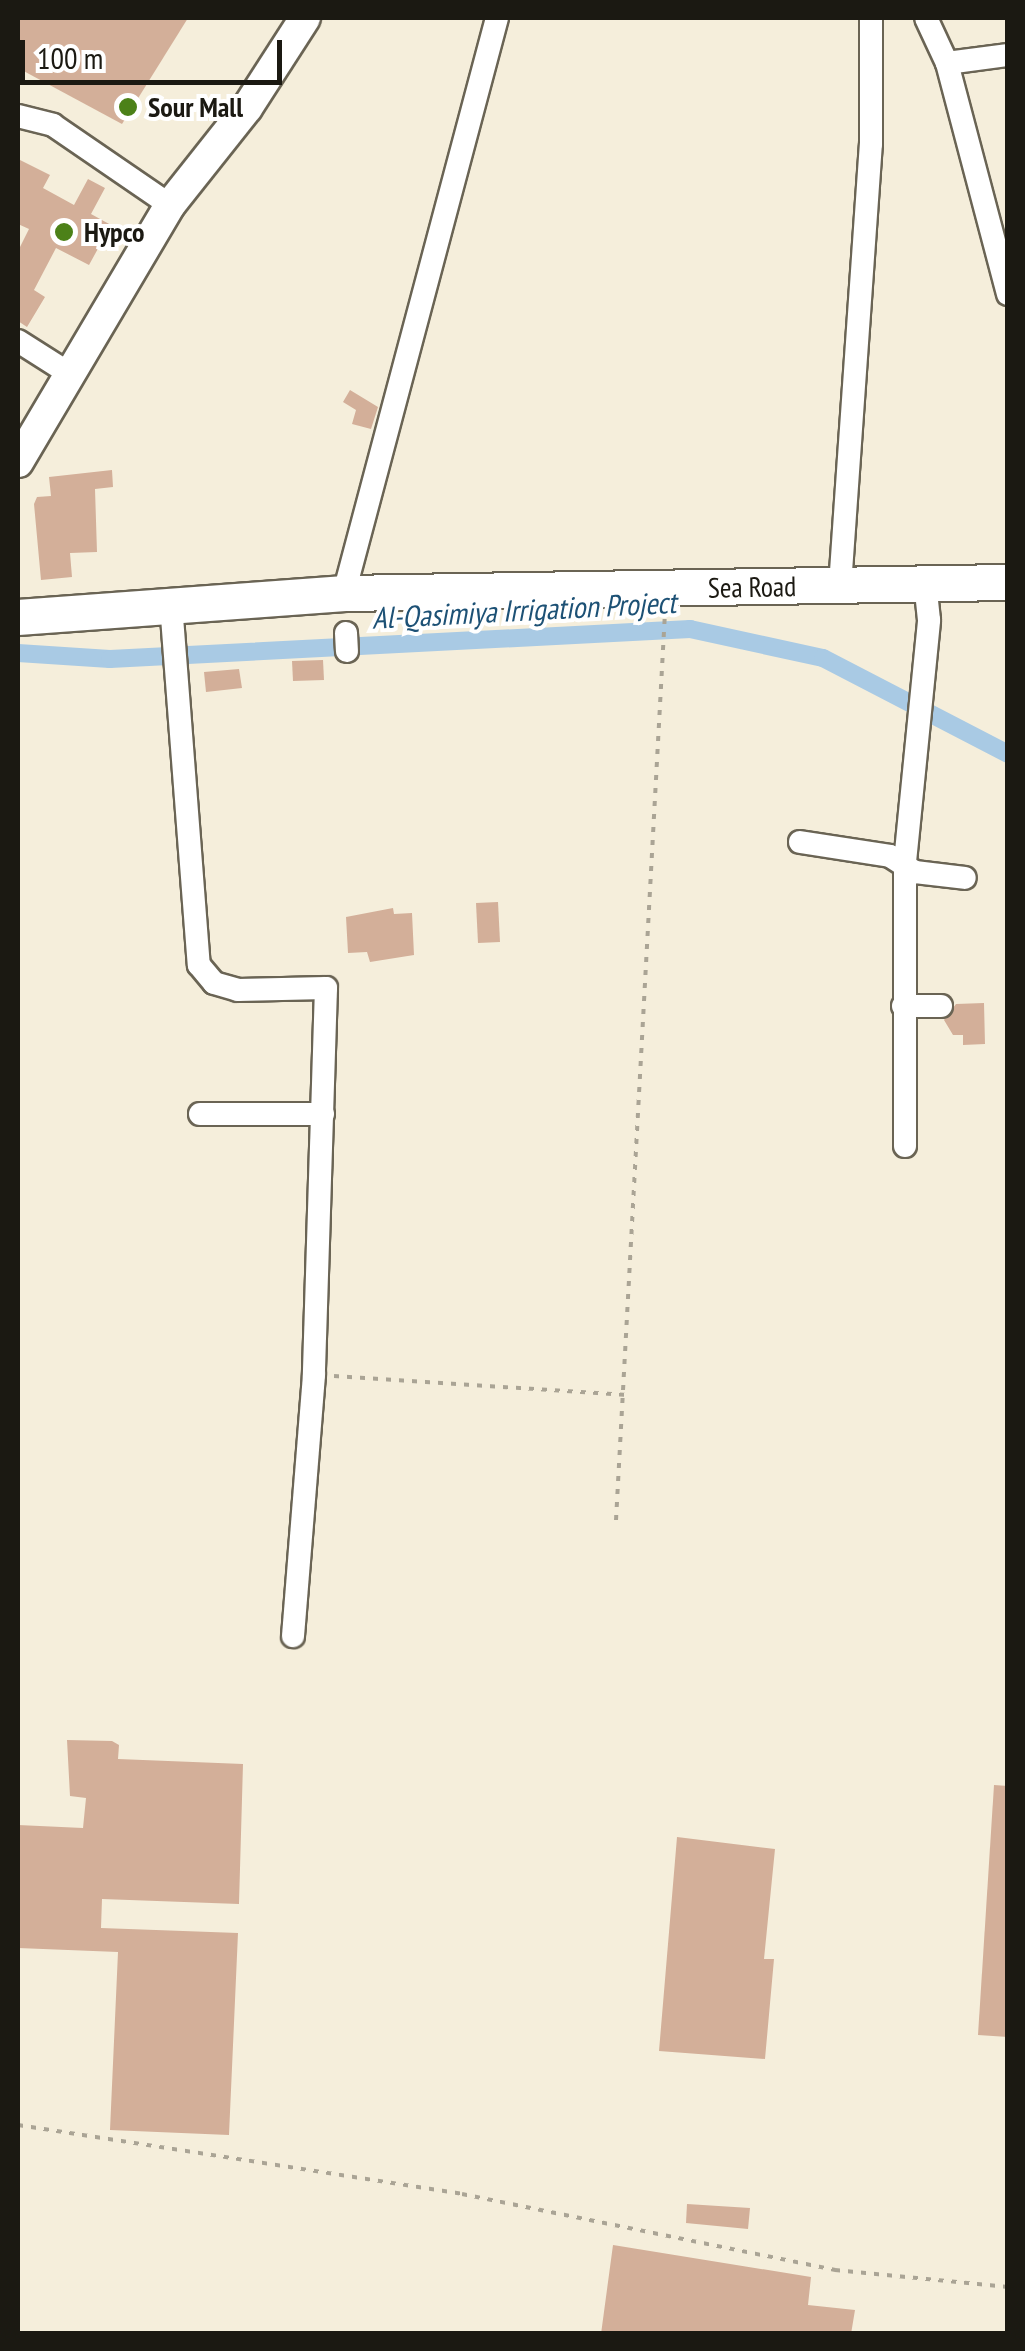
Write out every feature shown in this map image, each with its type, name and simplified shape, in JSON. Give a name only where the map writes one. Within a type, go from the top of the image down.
[{"type":"highway","name":"Sea Road","points":[[21,613],[344,592],[1008,582]]},
{"type":"main road","points":[[18,462],[170,205],[247,108],[304,18]]},
{"type":"street","points":[[344,592],[497,18]]},
{"type":"street","points":[[840,586],[871,144],[871,18]]},
{"type":"street","points":[[926,18],[947,63],[1008,294]]},
{"type":"street","points":[[947,63],[1008,56]]},
{"type":"street","points":[[18,116],[53,125],[170,205]]},
{"type":"street","points":[[18,341],[70,374]]},
{"type":"street","points":[[904,1146],[905,862],[929,620],[925,583]]},
{"type":"street","points":[[171,604],[198,965],[214,983],[238,990],[326,988],[314,1375],[293,1636]]},
{"type":"street","points":[[800,842],[905,862],[914,872],[965,878]]},
{"type":"street","points":[[903,1006],[941,1006]]},
{"type":"street","points":[[200,1114],[323,1114]]},
{"type":"path","points":[[616,1520],[626,1395],[665,616]]},
{"type":"path","points":[[314,1375],[626,1395]]},
{"type":"path","points":[[18,2125],[462,2194],[834,2270],[1008,2286]]},
{"type":"building","points":[[18,18],[188,18],[122,124],[18,68]]},
{"type":"building","points":[[18,159],[50,175],[43,188],[74,205],[88,179],[105,188],[91,214],[111,225],[89,265],[56,248],[34,290],[45,297],[27,327],[18,321],[18,251],[29,229],[18,224]]},
{"type":"building","points":[[350,390],[378,407],[371,429],[352,424],[356,410],[343,402]]},
{"type":"building","points":[[112,470],[113,487],[95,489],[97,552],[70,553],[72,577],[41,580],[34,504],[37,497],[51,496],[49,477]]},
{"type":"building","points":[[323,660],[324,680],[293,681],[292,661]]},
{"type":"building","points":[[239,669],[242,688],[206,692],[204,672]]},
{"type":"building","points":[[498,902],[500,942],[478,943],[476,903]]},
{"type":"building","points":[[393,908],[394,914],[412,913],[414,955],[370,962],[367,952],[348,953],[346,917]]},
{"type":"building","points":[[984,1003],[985,1044],[963,1045],[963,1035],[953,1035],[944,1020],[956,1004]]},
{"type":"building","points":[[67,1740],[112,1741],[119,1745],[118,1759],[243,1764],[239,1904],[102,1899],[101,1928],[238,1933],[229,2135],[110,2130],[118,1952],[18,1948],[18,1825],[83,1828],[86,1798],[70,1796]]},
{"type":"building","points":[[994,1785],[1008,1786],[1008,2037],[978,2035]]},
{"type":"building","points":[[677,1837],[775,1849],[764,1959],[774,1959],[765,2059],[659,2051]]},
{"type":"building","points":[[687,2204],[750,2208],[748,2229],[686,2223]]},
{"type":"building","points":[[613,2245],[811,2277],[808,2305],[855,2310],[851,2334],[601,2334]]},
{"type":"waterway","name":"Al-Qasimiya Irrigation Project","points":[[18,653],[110,659],[690,629],[823,658],[1008,754]]},
{"type":"place","name":"Sour Mall","points":[[128,107]]},
{"type":"place","name":"Hypco","points":[[64,232]]}]
